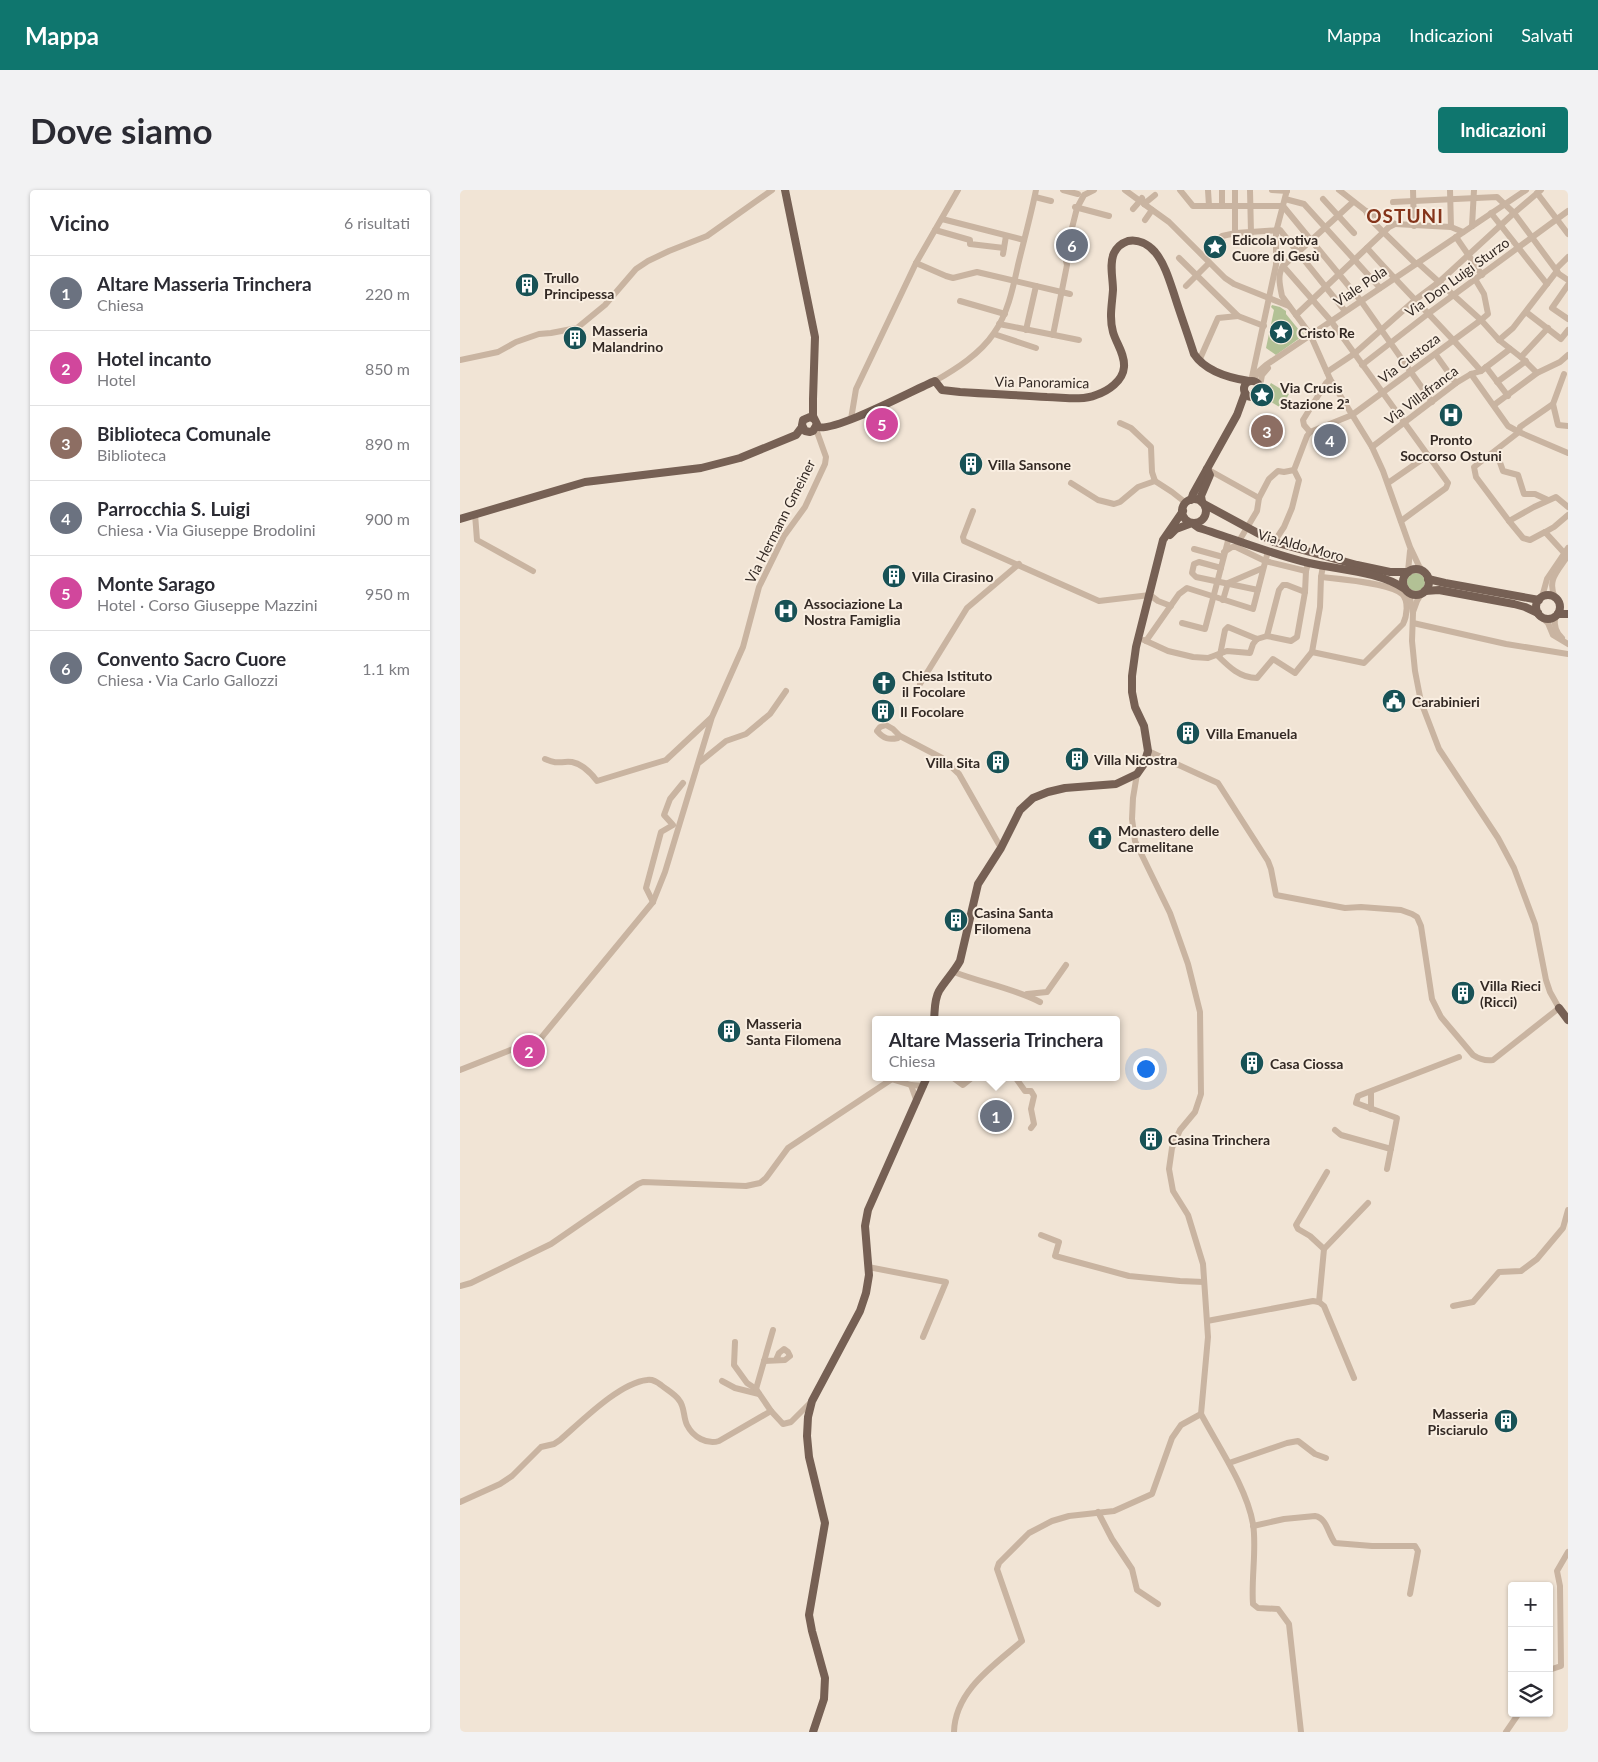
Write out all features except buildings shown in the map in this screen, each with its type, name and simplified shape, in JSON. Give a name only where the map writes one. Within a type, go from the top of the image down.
[{"type":"main road","points":[[460,519],[585,482],[701,468],[740,458],[804,435],[811,425],[815,337],[785,190]]},
{"type":"main road","name":"Via Panoramica","points":[[935,381],[942,390],[1076,398],[1096,396],[1116,384],[1124,368],[1123,357],[1113,332],[1110,316],[1113,289],[1112,261],[1119,245],[1131,241],[1139,241],[1147,245],[1161,261],[1194,354],[1199,361]]},
{"type":"main road","points":[[1199,361],[1241,386],[1249,397],[1254,398]]},
{"type":"main road","points":[[1226,376],[1251,381],[1260,386],[1259,394],[1237,415]]},
{"type":"main road","points":[[811,425],[830,426],[851,419],[935,381]]},
{"type":"main road","points":[[934,1016],[935,1003],[939,992],[960,961],[978,884],[1001,848],[1020,810],[1033,798],[1048,792],[1065,788],[1116,784],[1137,774],[1144,764],[1148,752],[1144,726],[1135,708],[1132,676],[1142,639],[1163,540],[1186,505],[1237,415],[1244,392],[1244,385],[1251,381]]},
{"type":"main road","points":[[1161,549],[1176,529],[1200,521],[1205,516],[1206,512],[1201,496],[1210,475],[1207,469]]},
{"type":"main road","points":[[1186,505],[1195,499],[1203,503]]},
{"type":"main road","name":"Via Aldo Moro","points":[[1203,503],[1274,542],[1357,565],[1390,572],[1408,572]]},
{"type":"main road","points":[[1186,505],[1186,520],[1192,523]]},
{"type":"main road","name":"Via Aldo Moro","points":[[1192,523],[1199,528],[1268,551],[1307,567],[1323,566],[1388,579],[1407,591]]},
{"type":"main road","points":[[1416,569],[1423,571],[1428,579],[1428,587],[1417,595],[1407,591],[1404,578],[1408,572],[1416,569]]},
{"type":"main road","points":[[1428,579],[1540,599],[1549,596],[1568,605]]},
{"type":"main road","points":[[1423,592],[1439,590],[1514,604],[1525,607],[1548,619],[1556,615],[1568,614]]},
{"type":"main road","points":[[1539,615],[1536,606],[1540,599]]},
{"type":"main road","points":[[1556,615],[1560,608],[1557,600]]},
{"type":"main road","points":[[1560,1008],[1568,1020]]},
{"type":"main road","points":[[813,1732],[824,1699],[825,1678],[809,1616],[825,1524],[808,1450],[808,1417],[812,1401],[860,1311],[869,1275],[865,1226],[868,1210],[925,1081]]},
{"type":"street","points":[[460,360],[498,352],[516,342],[539,334],[577,328],[605,305],[636,269],[668,251],[707,236],[762,195],[772,190]]},
{"type":"street","points":[[851,419],[856,389],[916,263],[958,190]]},
{"type":"street","points":[[1063,190],[1093,198]]},
{"type":"street","points":[[1053,335],[1067,265],[1065,256],[1075,207],[1081,194],[1094,190]]},
{"type":"street","points":[[1125,190],[1169,222],[1225,278],[1234,284],[1290,307]]},
{"type":"street","points":[[1132,195],[1139,190]]},
{"type":"street","points":[[1180,190],[1193,206],[1250,206],[1284,202],[1304,204],[1380,288]]},
{"type":"street","points":[[1208,190],[1209,206]]},
{"type":"street","points":[[1222,190],[1222,206]]},
{"type":"street","points":[[1235,233],[1236,190]]},
{"type":"street","points":[[1250,190],[1251,233]]},
{"type":"street","points":[[1251,381],[1270,298],[1276,266],[1276,232],[1287,191],[1272,190]]},
{"type":"street","points":[[1339,190],[1366,211],[1395,224],[1451,227],[1463,232]]},
{"type":"street","points":[[1413,190],[1414,226]]},
{"type":"street","points":[[1450,190],[1451,227]]},
{"type":"street","points":[[1472,226],[1474,190]]},
{"type":"street","name":"Viale Pola","points":[[1260,386],[1262,375],[1272,363],[1310,334],[1526,190]]},
{"type":"street","points":[[1326,372],[1354,354],[1439,282],[1539,192],[1568,234]]},
{"type":"street","points":[[935,381],[966,362],[994,334],[1005,314],[1035,194],[1051,201]]},
{"type":"street","points":[[1134,209],[1155,195]]},
{"type":"street","points":[[1393,202],[1497,198],[1514,213],[1557,270],[1568,280]]},
{"type":"street","points":[[1324,199],[1354,233]]},
{"type":"street","points":[[1284,202],[1361,301],[1432,402]]},
{"type":"street","points":[[1353,202],[1282,268],[1279,274],[1282,296],[1310,334],[1326,372],[1372,447],[1388,484],[1410,547],[1423,571]]},
{"type":"street","points":[[1075,207],[1109,216]]},
{"type":"street","points":[[1145,220],[1156,211]]},
{"type":"street","points":[[1366,211],[1369,218],[1481,320],[1499,340],[1524,359],[1537,373]]},
{"type":"street","name":"Via Don Luigi Sturzo","points":[[1362,364],[1568,212]]},
{"type":"street","points":[[1492,213],[1547,284]]},
{"type":"street","points":[[942,219],[1024,240]]},
{"type":"street","points":[[1296,315],[1389,227],[1395,224]]},
{"type":"street","points":[[935,230],[970,240],[970,244],[1004,251],[1006,236]]},
{"type":"street","points":[[1210,247],[1222,236],[1235,233],[1276,232],[1280,230],[1346,311]]},
{"type":"street","points":[[1456,237],[1482,275]]},
{"type":"street","points":[[1367,248],[1454,340],[1497,382],[1508,396]]},
{"type":"street","points":[[1499,340],[1513,328],[1568,257]]},
{"type":"street","points":[[1179,258],[1238,316],[1264,326]]},
{"type":"street","points":[[1186,286],[1209,262]]},
{"type":"street","points":[[916,263],[953,278],[977,272],[1070,294]]},
{"type":"street","points":[[1282,268],[1331,321],[1448,483],[1446,488],[1401,521]]},
{"type":"street","points":[[1475,280],[1484,294],[1488,314],[1481,320]]},
{"type":"street","points":[[1568,285],[1552,308],[1568,319]]},
{"type":"street","points":[[1026,330],[1036,286]]},
{"type":"street","points":[[960,301],[1005,314]]},
{"type":"street","points":[[1526,312],[1561,339],[1568,330]]},
{"type":"street","points":[[1199,361],[1218,318],[1238,316]]},
{"type":"street","name":"Via Custoza","points":[[1310,432],[1352,415],[1481,320]]},
{"type":"street","points":[[1000,324],[1079,340]]},
{"type":"street","points":[[1497,382],[1524,359],[1548,328]]},
{"type":"street","points":[[994,334],[1036,348]]},
{"type":"street","name":"Via Villafranca","points":[[1372,447],[1456,383],[1484,369],[1510,349]]},
{"type":"street","points":[[1436,354],[1456,383]]},
{"type":"street","points":[[1494,405],[1537,373],[1556,364],[1568,355]]},
{"type":"street","name":"Viale Pola","points":[[1251,381],[1266,365],[1272,363]]},
{"type":"street","points":[[1556,364],[1561,373],[1566,374],[1553,404],[1520,427],[1518,432],[1474,467],[1476,477],[1523,538],[1530,540],[1554,527],[1568,515]]},
{"type":"street","points":[[1471,374],[1508,426],[1568,453]]},
{"type":"street","points":[[1274,542],[1284,527],[1292,508],[1299,480],[1294,470],[1304,440],[1310,432],[1304,425],[1304,420],[1330,379]]},
{"type":"street","points":[[1553,404],[1558,425],[1568,426]]},
{"type":"street","points":[[1120,424],[1131,428],[1151,447],[1152,472],[1155,481],[1172,492],[1186,505]]},
{"type":"street","name":"Via Hermann Gmeiner","points":[[460,1070],[541,1038],[653,902],[665,872],[712,717],[744,647],[762,580],[784,536],[805,507],[825,464],[826,457],[811,425]]},
{"type":"street","points":[[1496,451],[1503,471],[1518,475],[1524,494],[1535,494],[1548,500]]},
{"type":"street","points":[[1388,484],[1428,456]]},
{"type":"street","points":[[1207,469],[1259,498]]},
{"type":"street","points":[[1240,541],[1257,511],[1259,498],[1273,474],[1278,471],[1294,470]]},
{"type":"street","points":[[1071,483],[1098,500],[1114,504],[1120,502],[1138,488],[1155,481]]},
{"type":"street","points":[[1509,521],[1556,497],[1568,507]]},
{"type":"street","points":[[973,511],[963,539],[1100,601],[1150,595],[1158,601],[1171,606]]},
{"type":"street","points":[[475,514],[477,540],[533,571]]},
{"type":"street","points":[[1545,532],[1567,553]]},
{"type":"street","points":[[1182,623],[1205,629],[1229,537]]},
{"type":"street","name":"Via Aldo Moro","points":[[1194,550],[1224,554],[1232,547],[1236,547],[1264,564],[1307,567]]},
{"type":"street","points":[[1408,572],[1411,559],[1410,547]]},
{"type":"street","points":[[1268,551],[1253,609],[1186,588],[1142,639],[1168,651],[1193,657],[1208,658],[1226,651],[1250,653],[1257,639],[1267,636],[1291,642],[1297,637],[1305,592],[1307,567]]},
{"type":"street","points":[[1540,599],[1547,579],[1567,553]]},
{"type":"street","points":[[1557,600],[1552,590],[1553,579],[1567,553]]},
{"type":"street","points":[[1221,568],[1199,562],[1194,564],[1192,573],[1196,577],[1258,590]]},
{"type":"street","points":[[920,684],[967,608],[1019,564]]},
{"type":"street","points":[[1223,600],[1228,583],[1264,564]]},
{"type":"street","points":[[1218,655],[1233,671],[1250,678],[1258,678],[1273,659],[1295,673],[1312,652],[1320,607],[1323,566]]},
{"type":"street","points":[[1368,584],[1372,576]]},
{"type":"street","name":"Via Aldo Moro","points":[[1312,652],[1364,663],[1403,624],[1406,618],[1406,604],[1402,594],[1388,586],[1321,577]]},
{"type":"street","points":[[1267,636],[1279,590],[1283,585],[1305,592]]},
{"type":"street","points":[[1148,752],[1218,783],[1268,861],[1276,895],[1345,908],[1399,910],[1416,917],[1421,926],[1432,999],[1441,1017],[1473,1055],[1488,1061],[1493,1060],[1560,1008],[1550,992],[1546,980],[1535,924],[1514,868],[1498,838],[1446,762],[1433,735],[1421,702],[1415,671],[1412,641],[1413,613],[1407,591]]},
{"type":"street","points":[[1413,613],[1417,601],[1423,592]]},
{"type":"street","points":[[1539,615],[1548,623],[1553,635],[1558,640],[1568,644]]},
{"type":"street","points":[[1556,615],[1554,623],[1558,635],[1568,644]]},
{"type":"street","points":[[1413,623],[1506,644],[1568,654]]},
{"type":"street","points":[[1218,655],[1225,630],[1228,627],[1257,639]]},
{"type":"street","points":[[699,763],[726,741],[746,734],[770,714],[786,691]]},
{"type":"street","points":[[545,759],[555,764],[573,762],[587,769],[597,781],[666,760],[712,717]]},
{"type":"street","points":[[900,736],[942,758],[959,774],[1001,848]]},
{"type":"street","points":[[1137,774],[1132,819],[1135,841],[1170,913],[1188,964],[1200,1012],[1201,1094],[1195,1112],[1180,1130],[1172,1148],[1169,1169],[1173,1191],[1188,1215],[1203,1264],[1208,1337],[1201,1414],[1229,1463],[1250,1512],[1253,1526],[1253,1604],[1258,1608],[1278,1609],[1289,1624],[1301,1732]]},
{"type":"street","points":[[653,902],[646,888],[661,832],[672,825],[664,815],[670,799],[683,783]]},
{"type":"street","points":[[1026,994],[1047,992],[1066,965]]},
{"type":"street","points":[[954,972],[1026,994],[1040,1002]]},
{"type":"street","points":[[1387,1169],[1397,1118],[1356,1103],[1358,1096],[1459,1057]]},
{"type":"street","points":[[460,1286],[471,1283],[551,1244],[643,1182],[746,1186],[760,1183],[766,1178],[788,1148],[889,1081]]},
{"type":"street","points":[[901,1081],[911,1085],[922,1081]]},
{"type":"street","points":[[957,1081],[962,1085],[968,1081]]},
{"type":"street","points":[[1018,1081],[1025,1091],[1031,1091],[1034,1096],[1031,1109],[1034,1124],[1031,1128]]},
{"type":"street","points":[[911,1085],[917,1102]]},
{"type":"street","points":[[1371,1092],[1371,1109]]},
{"type":"street","points":[[1335,1130],[1341,1134],[1391,1149]]},
{"type":"street","points":[[1324,1249],[1310,1236],[1298,1229],[1296,1225],[1327,1172]]},
{"type":"street","points":[[1319,1302],[1324,1249],[1368,1202]]},
{"type":"street","points":[[1453,1306],[1474,1302],[1499,1272],[1521,1271],[1537,1259],[1563,1228],[1568,1210]]},
{"type":"street","points":[[1041,1235],[1059,1242],[1055,1256],[1064,1259],[1129,1276],[1204,1282]]},
{"type":"street","points":[[868,1267],[946,1282],[923,1337]]},
{"type":"street","points":[[1207,1321],[1313,1301],[1319,1302],[1324,1306],[1354,1378]]},
{"type":"street","points":[[757,1392],[773,1330]]},
{"type":"street","points":[[735,1342],[734,1364],[746,1384],[757,1392],[771,1412],[783,1424],[791,1422],[812,1401]]},
{"type":"street","points":[[764,1361],[776,1360]]},
{"type":"street","points":[[460,1502],[500,1484],[512,1476],[542,1447],[554,1444],[560,1440],[594,1409],[619,1392],[641,1381],[650,1379],[676,1396],[682,1405],[688,1425],[702,1440],[710,1442],[719,1442],[771,1412]]},
{"type":"street","points":[[722,1381],[735,1388],[757,1392]]},
{"type":"street","points":[[954,1732],[954,1718],[960,1704],[973,1685],[1022,1641],[997,1569],[999,1563],[1029,1533],[1052,1521],[1069,1516],[1114,1511],[1152,1494],[1172,1438],[1181,1425],[1201,1414]]},
{"type":"street","points":[[1229,1463],[1298,1441],[1316,1454],[1326,1458]]},
{"type":"street","points":[[1098,1512],[1112,1539],[1132,1569],[1137,1590],[1158,1604]]},
{"type":"street","points":[[1253,1526],[1284,1519],[1320,1516],[1324,1520],[1334,1543],[1372,1546],[1415,1546],[1418,1551],[1410,1594]]},
{"type":"street","points":[[1553,1669],[1561,1666],[1560,1586],[1557,1571],[1568,1552]]},
{"type":"street","points":[[1506,1732],[1516,1717]]},
{"type":"green space","points":[[1272,305],[1286,311],[1286,314],[1299,330],[1302,330],[1304,335],[1276,355],[1266,348],[1274,310],[1271,307]]},
{"type":"green space","points":[[1271,383],[1289,394],[1281,408],[1263,397]]},
{"type":"green space","points":[[1416,573],[1422,576],[1425,582],[1422,588],[1416,591],[1410,588],[1407,582],[1410,576]]},
{"type":"place","name":"Convento Sacro Cuore","points":[[1072,245]]},
{"type":"place","name":"Edicola votiva Cuore di Gesù","points":[[1215,247]]},
{"type":"place","name":"Trullo Principessa","points":[[527,285]]},
{"type":"place","name":"Cristo Re","points":[[1281,332]]},
{"type":"place","name":"Masseria Malandrino","points":[[575,338]]},
{"type":"place","name":"Via Crucis Stazione 2ª","points":[[1262,395]]},
{"type":"place","name":"Pronto Soccorso Ostuni","points":[[1451,415]]},
{"type":"place","name":"Monte Sarago","points":[[882,424]]},
{"type":"place","name":"Biblioteca Comunale","points":[[1267,431]]},
{"type":"place","name":"Parrocchia S. Luigi","points":[[1330,440]]},
{"type":"place","name":"Villa Sansone","points":[[971,464]]},
{"type":"place","name":"Villa Cirasino","points":[[894,576]]},
{"type":"place","name":"Associazione La Nostra Famiglia","points":[[786,611]]},
{"type":"place","name":"Chiesa Istituto il Focolare","points":[[884,683]]},
{"type":"place","name":"Carabinieri","points":[[1394,701]]},
{"type":"place","name":"Il Focolare","points":[[883,711]]},
{"type":"place","name":"Villa Emanuela","points":[[1188,733]]},
{"type":"place","name":"Villa Nicostra","points":[[1077,759]]},
{"type":"place","name":"Villa Sita","points":[[998,762]]},
{"type":"place","name":"Monastero delle Carmelitane","points":[[1100,838]]},
{"type":"place","name":"Casina Santa Filomena","points":[[956,920]]},
{"type":"place","name":"Villa Rieci (Ricci)","points":[[1463,993]]},
{"type":"place","name":"Masseria Santa Filomena","points":[[729,1031]]},
{"type":"place","name":"Hotel incanto","points":[[529,1051]]},
{"type":"place","name":"Casa Ciossa","points":[[1252,1063]]},
{"type":"place","name":"Altare Masseria Trinchera","points":[[996,1116]]},
{"type":"place","name":"Casina Trinchera","points":[[1151,1139]]},
{"type":"place","name":"Masseria Pisciarulo","points":[[1506,1421]]},
{"type":"district","name":"OSTUNI","points":[[1405,215]]}]
